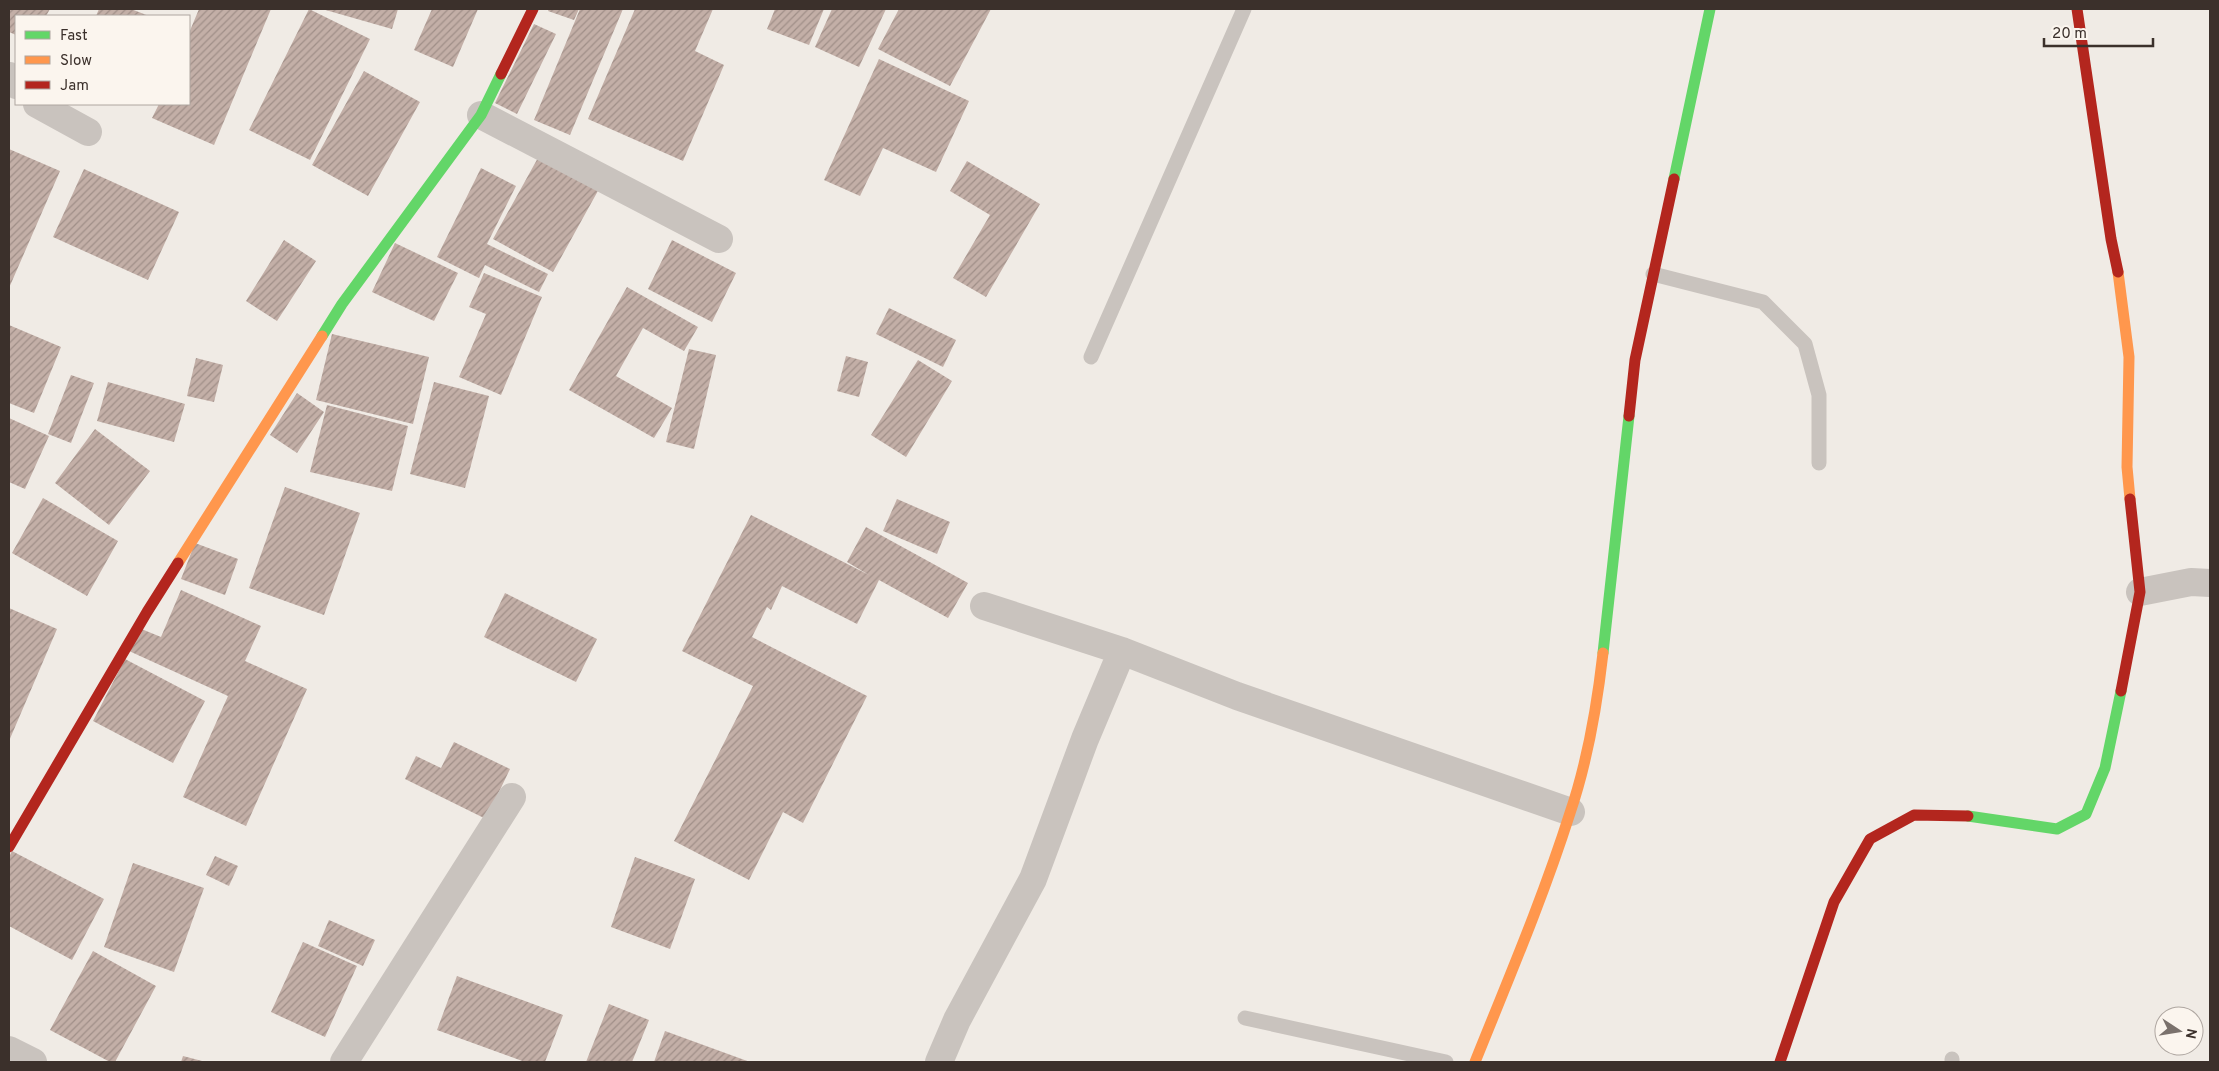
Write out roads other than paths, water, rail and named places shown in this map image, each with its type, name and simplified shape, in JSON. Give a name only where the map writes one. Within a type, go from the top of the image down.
[{"type":"street","points":[[9,847],[147,612],[342,304],[481,115],[533,9]]},
{"type":"street","points":[[1475,1062],[1527,934],[1571,812],[1597,704],[1635,360],[1710,9]]},
{"type":"street","points":[[1780,1062],[1834,902],[1870,839],[1914,815],[1976,816],[2057,829],[2086,814],[2105,768],[2140,592],[2127,467],[2129,357],[2122,292],[2111,239],[2077,9]]},
{"type":"street","points":[[39,105],[88,132]]},
{"type":"street","points":[[481,115],[719,239]]},
{"type":"street","points":[[2140,592],[2191,582],[2210,582]]},
{"type":"street","points":[[984,606],[1122,651],[1237,696],[1571,812]]},
{"type":"street","points":[[939,1062],[957,1020],[1033,879],[1085,739],[1122,651]]},
{"type":"street","points":[[344,1062],[512,797]]},
{"type":"street","points":[[9,1050],[33,1062]]},
{"type":"lane","points":[[1091,357],[1244,9]]},
{"type":"lane","points":[[1653,274],[1763,302],[1805,344],[1819,395],[1820,463]]},
{"type":"lane","points":[[1245,1018],[1446,1062]]}]
